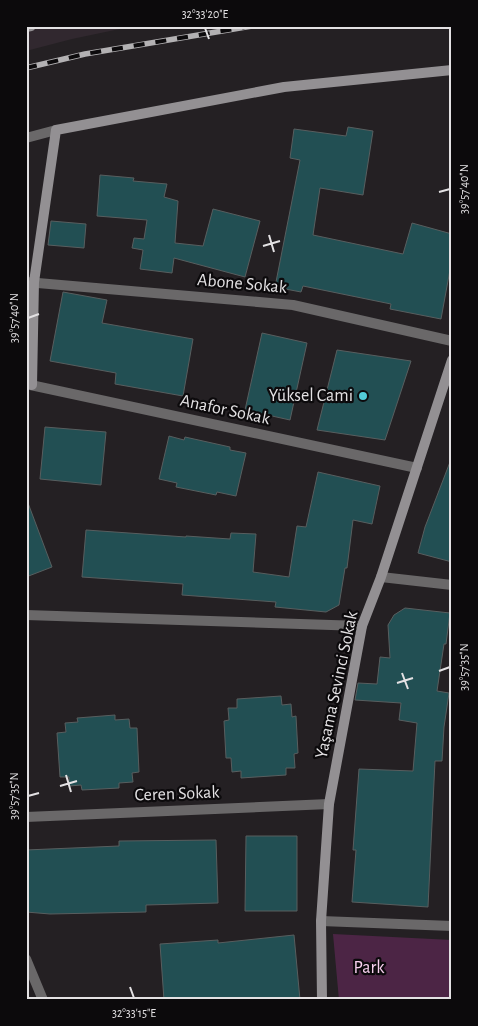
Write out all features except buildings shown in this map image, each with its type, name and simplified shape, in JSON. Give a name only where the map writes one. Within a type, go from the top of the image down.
[{"type":"street","points":[[26,28],[31,26]]},
{"type":"street","points":[[26,138],[56,130],[284,87],[452,70]]},
{"type":"street","points":[[29,384],[30,282],[56,130]]},
{"type":"street","name":"Abone Sokak","points":[[30,282],[294,304],[452,341]]},
{"type":"street","name":"Yaşama Sevinci Sokak","points":[[322,1000],[321,921],[329,804],[362,626],[381,577],[452,360]]},
{"type":"street","name":"Anafor Sokak","points":[[29,384],[417,468]]},
{"type":"street","points":[[381,577],[452,586]]},
{"type":"street","points":[[26,616],[362,626]]},
{"type":"street","name":"Ceren Sokak","points":[[26,817],[329,804]]},
{"type":"street","points":[[321,921],[452,926]]},
{"type":"street","points":[[26,959],[44,1000]]},
{"type":"shaded area","points":[[26,26],[134,26],[26,51]]},
{"type":"green space","name":"Park","points":[[333,934],[452,940],[452,1000],[339,1000]]},
{"type":"railway","points":[[26,68],[85,54],[252,26]]},
{"type":"place","name":"Yüksel Cami","points":[[363,396]]}]
